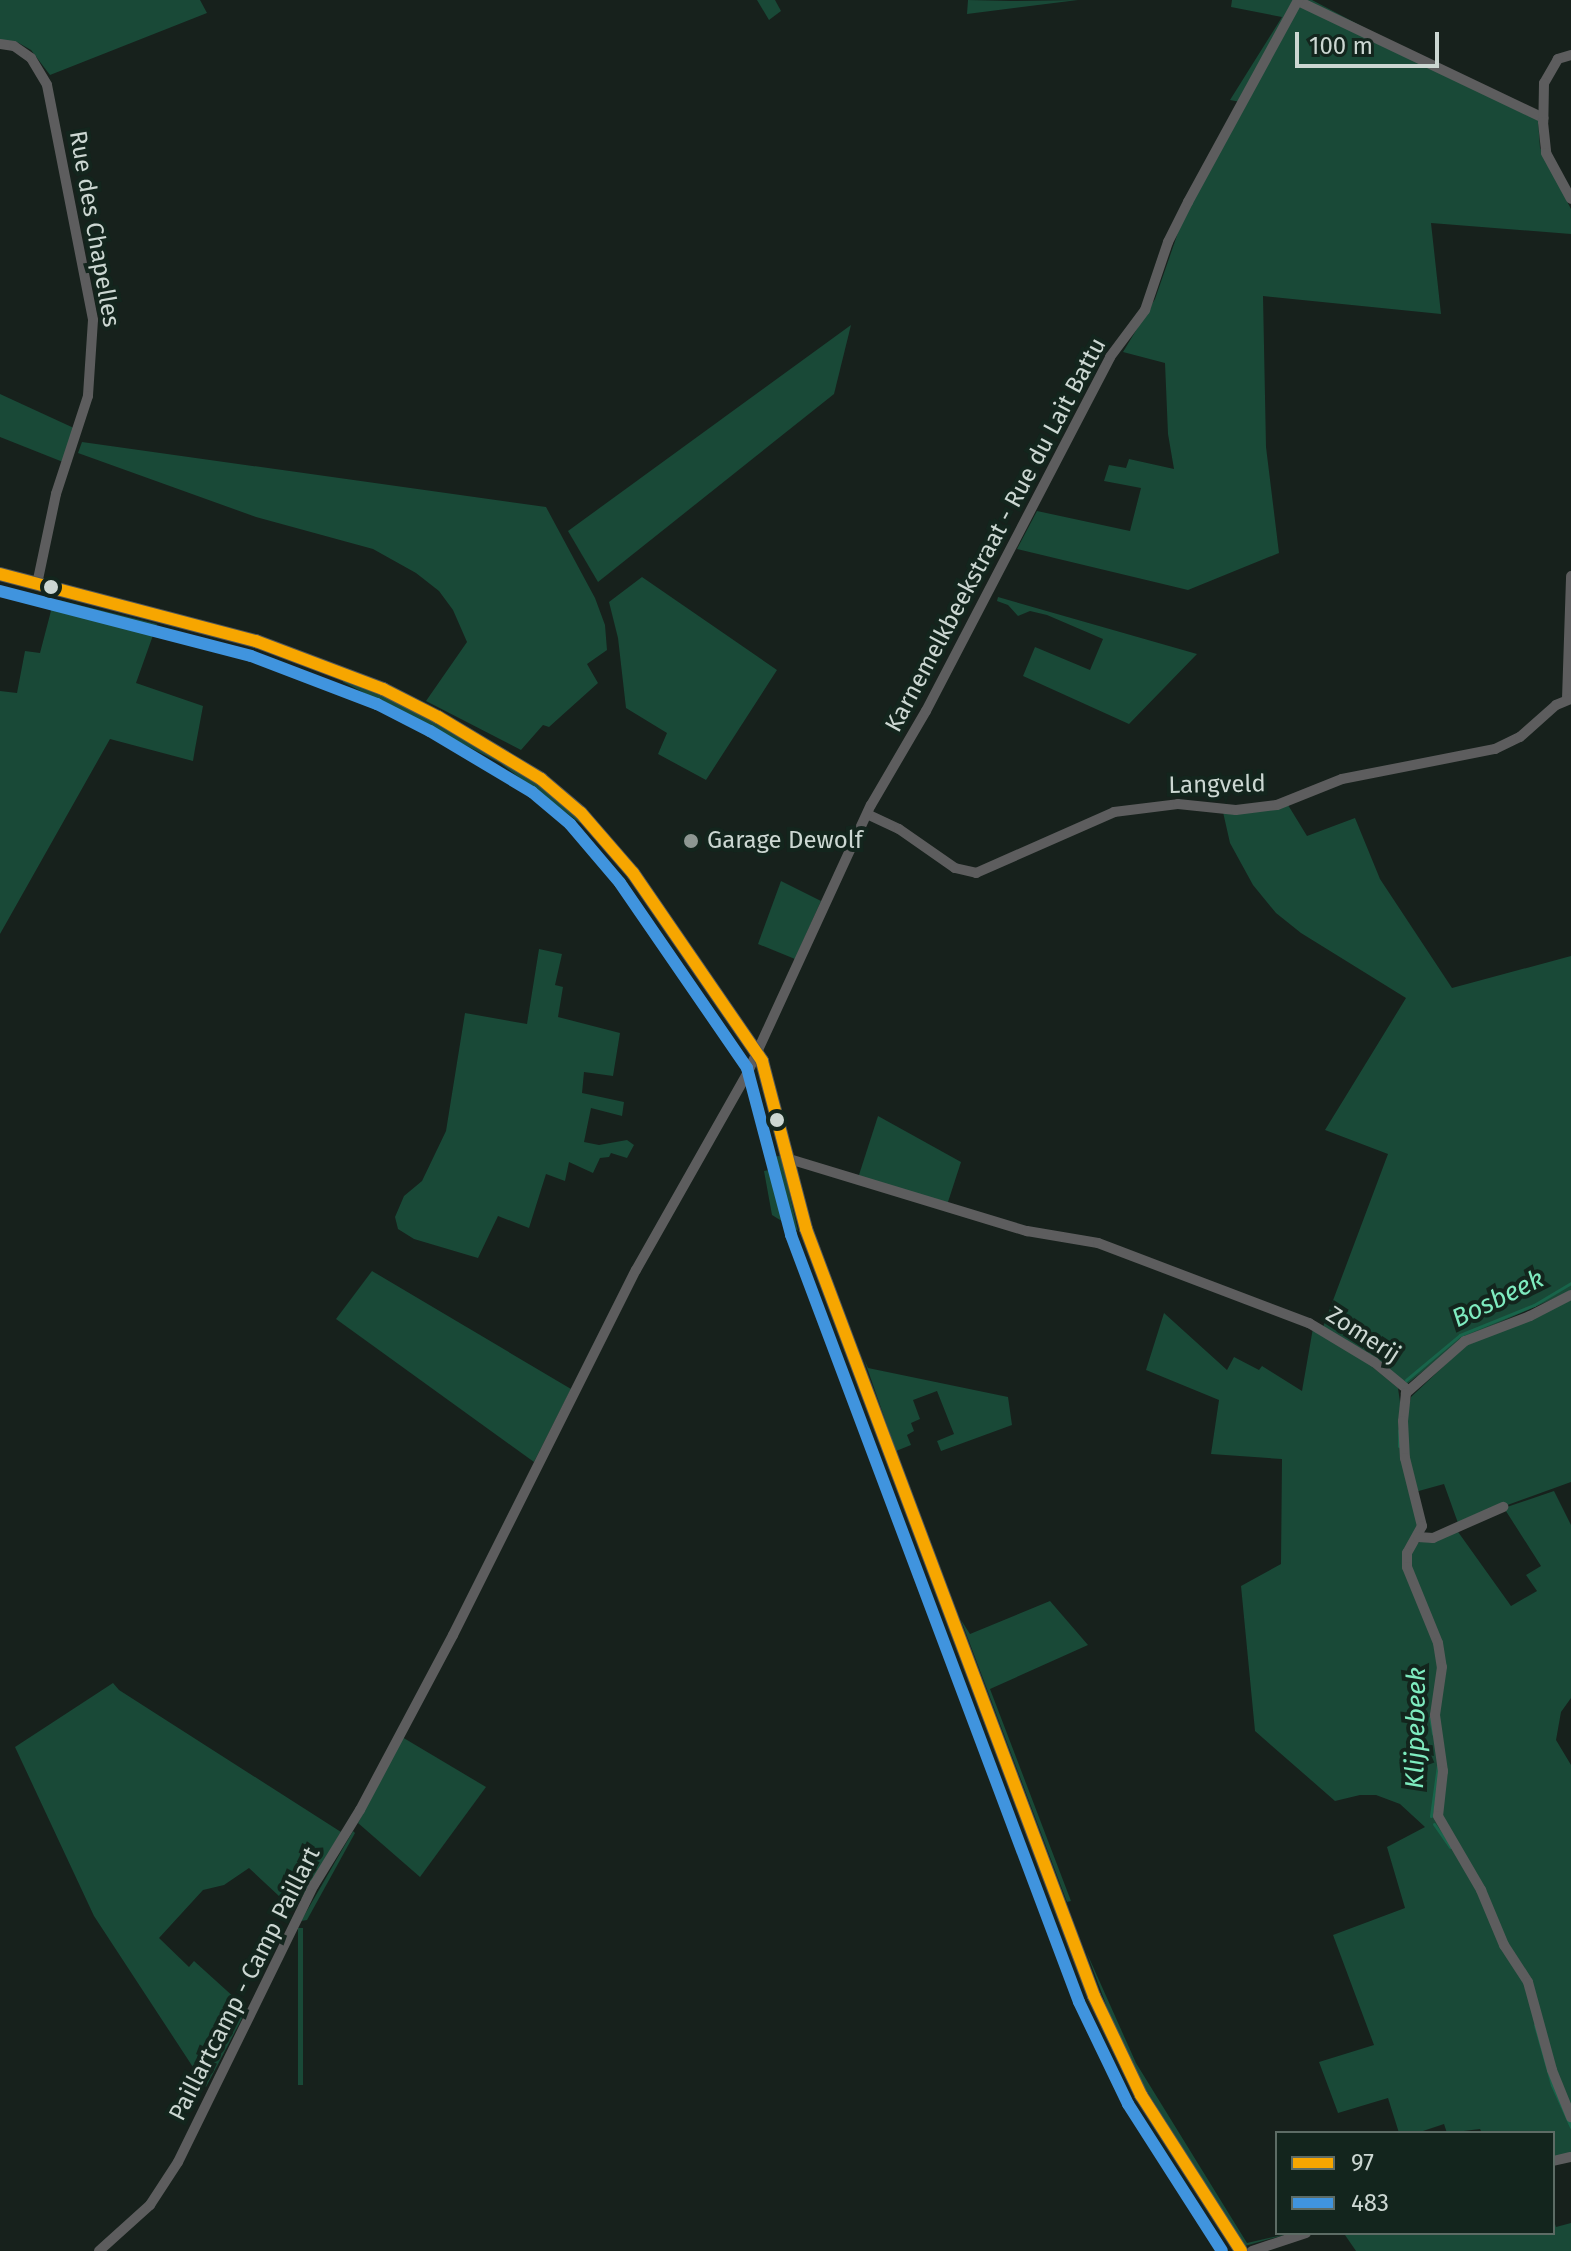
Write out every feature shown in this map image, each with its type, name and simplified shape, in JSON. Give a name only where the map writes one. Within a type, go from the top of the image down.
[{"type":"street","points":[[1298,1],[1543,118]]},
{"type":"street","name":"Karnemelkbeekstraat - Rue du Lait Battu","points":[[757,1051],[869,815],[1110,357],[1145,310],[1182,215],[1298,1]]},
{"type":"street","name":"Rue des Chapelles","points":[[0,44],[14,46],[31,58],[47,85],[93,320],[88,396],[56,494],[37,584]]},
{"type":"street","points":[[1571,55],[1558,59],[1544,83],[1543,118],[1546,153],[1571,199]]},
{"type":"street","points":[[0,574],[224,631],[311,660],[413,704],[530,771],[575,807],[616,851],[757,1051],[767,1076],[786,1158],[824,1281],[1094,1996],[1141,2095],[1241,2251]]},
{"type":"street","points":[[1569,699],[1571,576]]},
{"type":"street","name":"Langveld","points":[[869,815],[899,829],[955,868],[976,873],[1114,812],[1178,804],[1236,810],[1277,805],[1342,779],[1495,749],[1517,738],[1569,699]]},
{"type":"street","name":"Paillartcamp - Camp Paillart","points":[[99,2251],[150,2205],[164,2186],[249,2021],[314,1885],[360,1810],[453,1635],[636,1270],[757,1051]]},
{"type":"street","name":"Zomerij","points":[[786,1158],[1027,1231],[1098,1243],[1316,1327],[1374,1362],[1408,1390],[1404,1400],[1403,1435],[1422,1526],[1407,1553],[1407,1567],[1438,1643],[1442,1667],[1435,1715],[1443,1762],[1438,1816],[1481,1890],[1504,1945],[1528,1982],[1554,2080],[1571,2117]]},
{"type":"street","points":[[1408,1390],[1465,1341],[1571,1295]]},
{"type":"street","points":[[1418,1537],[1433,1538],[1503,1507]]},
{"type":"street","points":[[1252,2251],[1300,2235]]},
{"type":"green space","points":[[0,0],[200,0],[207,13],[50,75],[31,50],[17,42],[0,40]]},
{"type":"green space","points":[[757,0],[775,0],[781,11],[769,20]]},
{"type":"green space","points":[[968,0],[1012,1],[1078,0],[967,14]]},
{"type":"green space","points":[[1232,0],[1312,0],[1538,119],[1540,148],[1571,209],[1571,234],[1431,223],[1441,314],[1263,296],[1266,447],[1279,553],[1188,590],[1017,549],[1037,511],[1130,531],[1141,488],[1104,481],[1109,465],[1126,468],[1129,459],[1174,469],[1168,434],[1165,363],[1123,352],[1155,299],[1182,221],[1246,103],[1230,100],[1282,17],[1231,7]]},
{"type":"green space","points":[[851,325],[834,394],[598,582],[568,531]]},
{"type":"green space","points":[[0,394],[76,429],[63,462],[0,437]]},
{"type":"green space","points":[[82,442],[546,507],[595,598],[605,625],[607,650],[587,664],[598,683],[549,727],[543,725],[521,750],[426,701],[467,642],[453,610],[439,591],[416,573],[373,549],[256,517],[78,453]]},
{"type":"green space","points":[[642,577],[777,670],[706,780],[658,754],[667,733],[626,708],[618,638],[609,602]]},
{"type":"green space","points":[[998,597],[1197,654],[1129,724],[1023,676],[1035,647],[1090,670],[1103,639],[1047,615],[1030,611],[1018,616],[1008,605],[997,601]]},
{"type":"green space","points":[[59,600],[157,624],[136,683],[203,706],[193,761],[110,739],[0,934],[0,691],[17,693],[25,651],[40,653],[52,607],[57,607]]},
{"type":"green space","points":[[343,679],[383,694],[529,775],[582,820],[580,823],[500,763],[343,682]]},
{"type":"green space","points":[[1288,805],[1307,836],[1355,818],[1380,879],[1452,988],[1571,956],[1571,1291],[1464,1338],[1406,1385],[1380,1361],[1323,1327],[1388,1154],[1325,1130],[1406,998],[1301,933],[1276,913],[1253,885],[1230,843],[1223,812]]},
{"type":"green space","points":[[781,881],[821,901],[795,959],[758,944]]},
{"type":"green space","points":[[539,949],[562,954],[555,985],[563,987],[558,1017],[620,1033],[613,1076],[584,1072],[582,1093],[624,1102],[622,1116],[591,1108],[584,1142],[599,1145],[627,1140],[634,1145],[627,1158],[611,1153],[609,1157],[600,1158],[593,1173],[569,1162],[565,1181],[546,1174],[529,1228],[498,1216],[478,1258],[414,1239],[398,1229],[395,1217],[404,1196],[422,1181],[446,1131],[465,1013],[527,1024]]},
{"type":"green space","points":[[878,1116],[961,1162],[947,1205],[858,1178]]},
{"type":"green space","points":[[781,1156],[798,1231],[772,1215],[764,1171],[769,1170],[767,1157]]},
{"type":"green space","points":[[372,1271],[571,1389],[534,1462],[336,1319]]},
{"type":"green space","points":[[1571,1299],[1571,1482],[1458,1523],[1444,1484],[1415,1492],[1409,1467],[1407,1413],[1411,1397],[1465,1346]]},
{"type":"green space","points":[[1164,1313],[1227,1370],[1234,1357],[1259,1370],[1262,1366],[1302,1391],[1313,1328],[1364,1360],[1398,1388],[1418,1528],[1407,1548],[1439,1661],[1440,1765],[1435,1807],[1524,1978],[1562,2105],[1571,2122],[1571,2154],[1555,2158],[1555,2131],[1446,2131],[1444,2124],[1423,2131],[1398,2131],[1388,2098],[1338,2113],[1319,2062],[1374,2045],[1333,1935],[1405,1908],[1387,1847],[1425,1827],[1400,1804],[1376,1795],[1335,1801],[1255,1731],[1241,1586],[1281,1564],[1282,1459],[1211,1454],[1219,1400],[1146,1370]]},
{"type":"green space","points":[[864,1359],[868,1368],[1008,1397],[1012,1425],[941,1451],[937,1441],[954,1434],[937,1391],[913,1400],[920,1419],[911,1423],[914,1431],[907,1435],[911,1445],[896,1451]]},
{"type":"green space","points":[[1554,1491],[1571,1525],[1571,1698],[1561,1712],[1556,1740],[1571,1765],[1571,2113],[1540,2021],[1511,1952],[1443,1824],[1437,1723],[1444,1668],[1409,1560],[1417,1543],[1456,1529],[1511,1606],[1537,1591],[1526,1575],[1541,1566],[1504,1508]]},
{"type":"green space","points":[[1050,1601],[1088,1645],[990,1689],[1071,1901],[1067,1902],[961,1620],[970,1634]]},
{"type":"green space","points":[[113,1683],[119,1690],[341,1832],[294,1910],[249,1868],[224,1885],[203,1890],[159,1938],[189,1967],[194,1961],[247,2009],[206,2087],[94,1916],[15,1747]]},
{"type":"green space","points":[[402,1737],[486,1787],[420,1877],[358,1823]]},
{"type":"green space","points":[[353,1831],[355,1833],[307,1920],[301,1921]]},
{"type":"green space","points":[[298,1928],[303,1928],[303,2085],[298,2085]]},
{"type":"green space","points":[[1086,1951],[1136,2063],[1247,2243],[1284,2235],[1245,2246],[1143,2085],[1113,2023]]},
{"type":"green space","points":[[1571,2223],[1571,2251],[1356,2251],[1345,2235],[1555,2235],[1555,2224],[1556,2227]]},
{"type":"waterway","name":"Bosbeek","points":[[1406,1380],[1460,1335],[1534,1305],[1571,1283]]},
{"type":"waterway","name":"Klijpebeek","points":[[1399,1430],[1399,1446]]},
{"type":"waterway","name":"Klijpebeek","points":[[1430,1718],[1433,1734]]},
{"type":"waterway","name":"Klijpebeek","points":[[1431,1816],[1438,1765]]},
{"type":"waterway","name":"Klijpebeek","points":[[1434,1824],[1450,1847]]},
{"type":"waterway","name":"Klijpebeek","points":[[1535,2025],[1552,2085],[1571,2127]]},
{"type":"transit line","name":"97","points":[[0,574],[256,641],[383,689],[438,717],[541,779],[581,813],[633,873],[762,1061],[806,1229],[1094,1996],[1141,2095],[1241,2251]]},
{"type":"transit line","name":"483","points":[[0,591],[251,656],[377,704],[430,731],[532,792],[570,824],[620,883],[747,1068],[791,1235],[1079,2002],[1128,2104],[1222,2251]]},
{"type":"place","name":"Garage Dewolf","points":[[691,841]]}]
